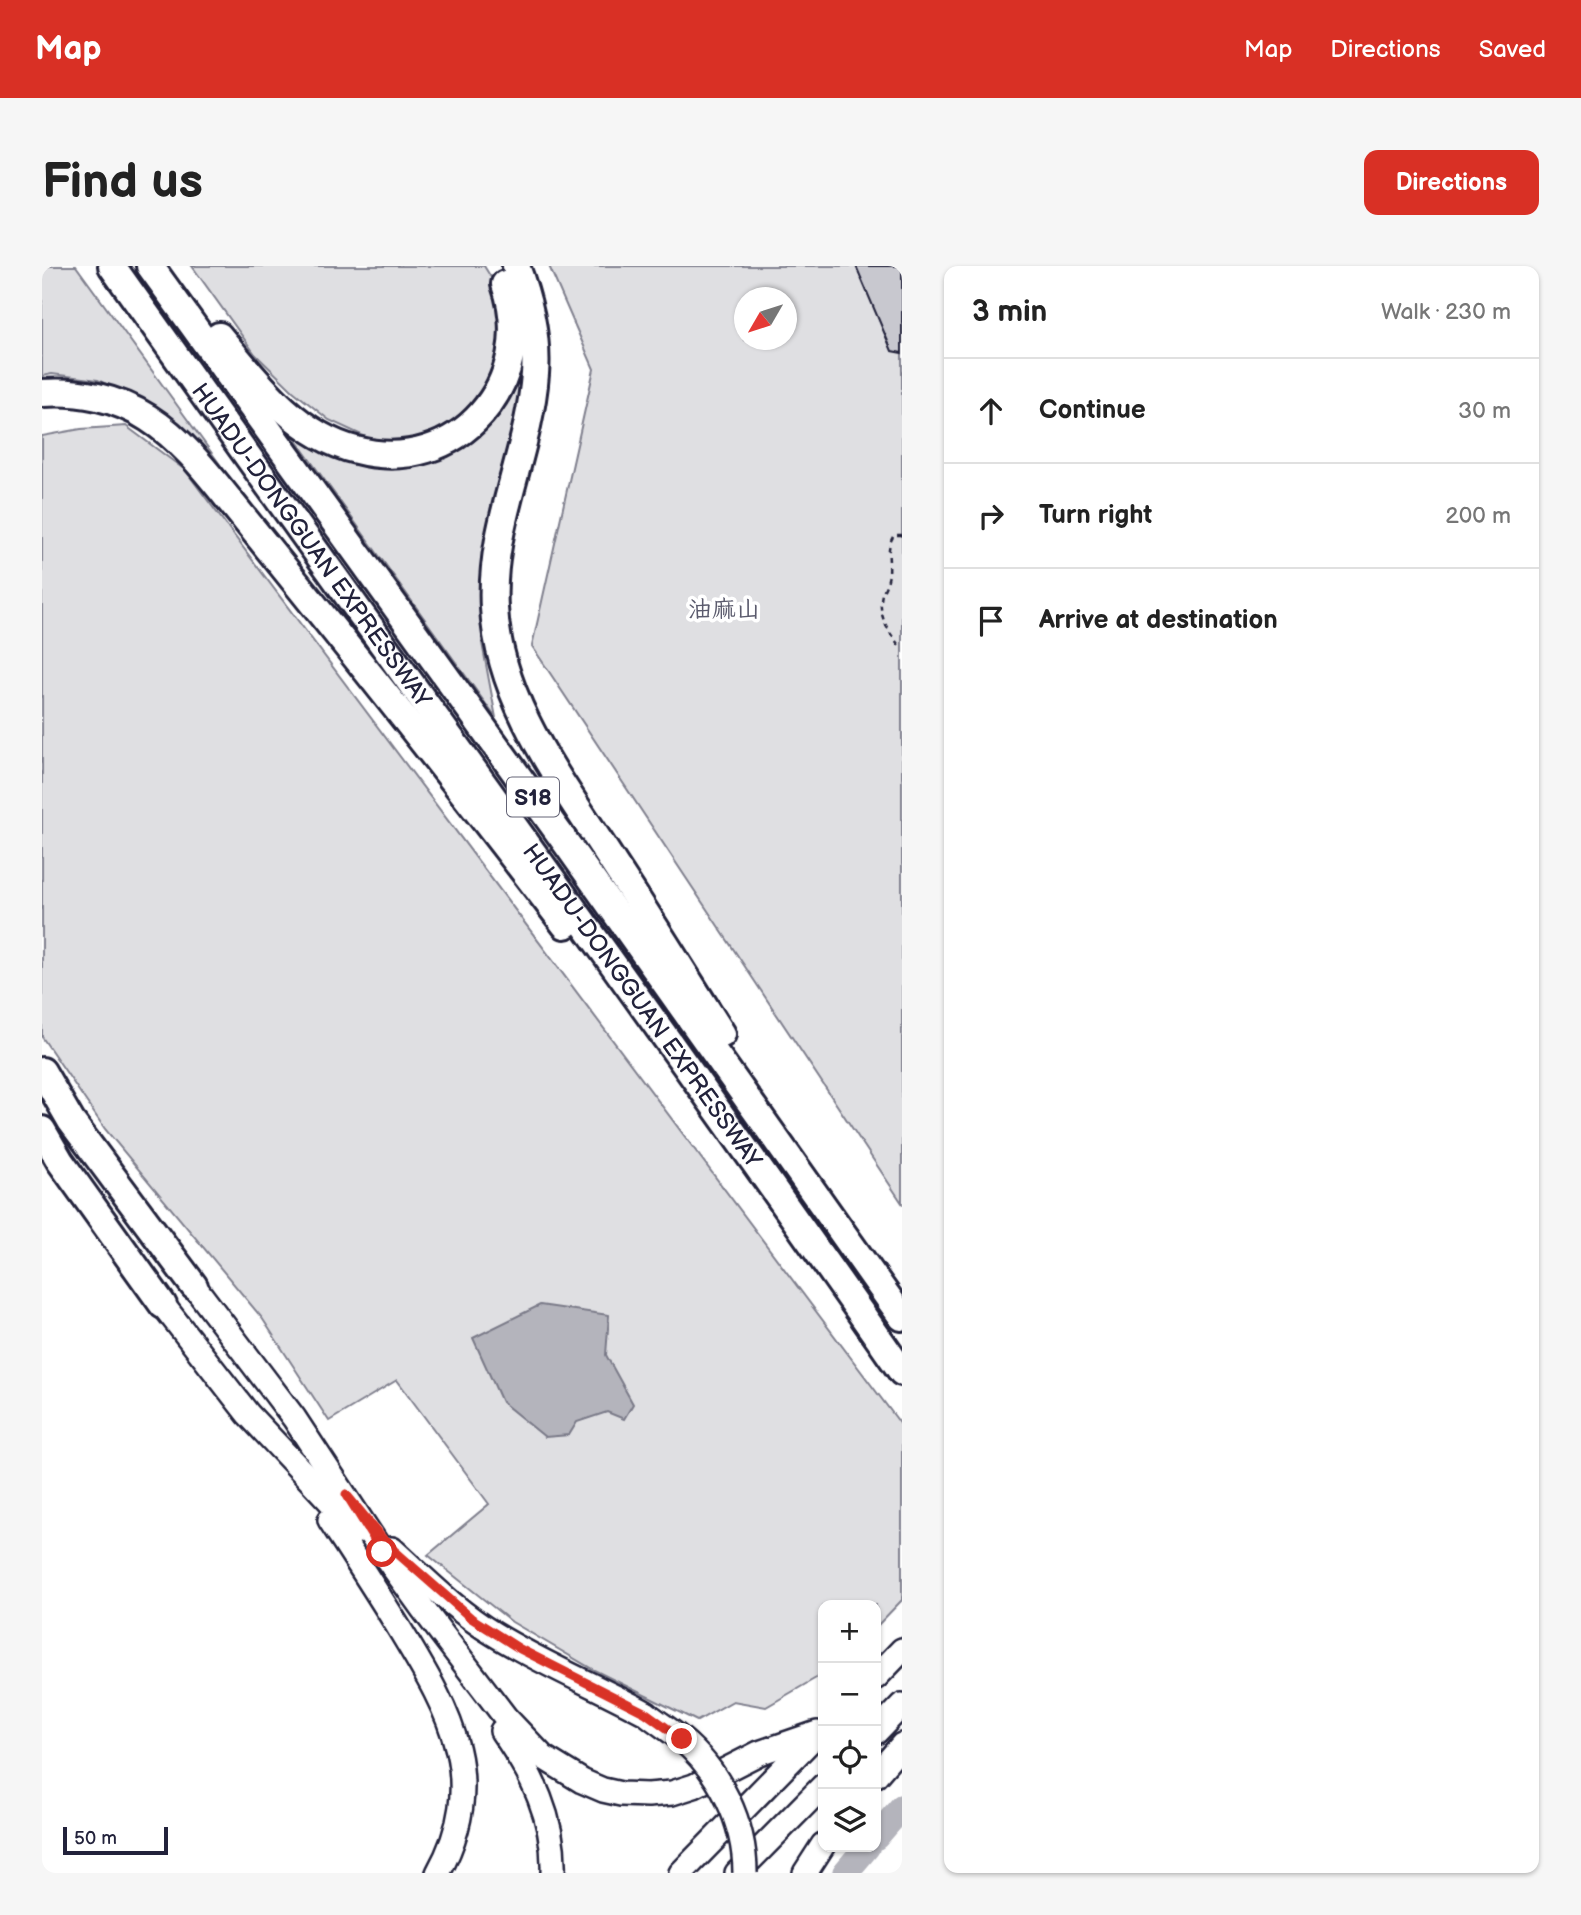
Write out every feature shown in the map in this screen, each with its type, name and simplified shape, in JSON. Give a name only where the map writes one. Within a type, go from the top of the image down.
[{"type":"highway","name":"HUADU-DONGGUAN EXPRESSWAY","points":[[112,266],[558,886],[902,1372]]},
{"type":"highway","name":"HUADU-DONGGUAN EXPRESSWAY","points":[[150,266],[192,315],[902,1318]]},
{"type":"highway","points":[[166,266],[192,315],[269,395],[299,422],[319,435],[355,450],[394,455],[414,453],[447,441],[473,423],[505,377],[514,330],[509,293],[498,266]]},
{"type":"highway","points":[[516,266],[526,291],[536,349],[529,419],[503,517],[493,581],[496,634],[502,664],[526,721],[554,770],[875,1279]]},
{"type":"highway","points":[[42,393],[89,394],[126,406],[149,418],[164,430],[202,467],[480,813],[851,1298]]},
{"type":"highway","points":[[42,1071],[71,1121],[194,1286]]},
{"type":"highway","points":[[42,1130],[60,1161],[163,1305]]},
{"type":"main road","points":[[194,1286],[294,1418],[423,1609],[506,1718],[543,1757],[582,1782],[603,1790],[621,1794],[672,1793],[694,1787],[759,1753],[818,1731]]},
{"type":"main road","points":[[163,1305],[248,1414],[341,1513],[486,1708],[525,1765],[542,1801],[553,1846],[553,1873]]},
{"type":"main road","points":[[292,1461],[426,1673],[451,1726],[459,1751],[463,1796],[455,1835],[438,1873]]},
{"type":"main road","points":[[346,1494],[389,1546],[471,1618],[520,1649],[646,1713],[682,1739],[722,1789],[738,1826],[745,1873]]},
{"type":"main road","points":[[881,1672],[902,1650]]},
{"type":"main road","points":[[881,1727],[902,1705]]},
{"type":"main road","points":[[681,1873],[818,1732]]},
{"type":"main road","points":[[881,1769],[902,1745]]},
{"type":"main road","points":[[737,1873],[820,1789]]},
{"type":"main road","points":[[805,1873],[818,1852]]},
{"type":"path","points":[[902,535],[894,535],[888,544],[888,578],[880,609],[887,630],[902,649]]},
{"type":"green space","points":[[42,266],[76,266],[235,485],[161,411],[98,380],[52,374],[42,376]]},
{"type":"green space","points":[[192,266],[484,266],[497,287],[502,324],[493,371],[474,405],[443,430],[406,443],[368,438],[329,420],[293,391],[255,354]]},
{"type":"green space","name":"油麻山","points":[[549,266],[902,266],[902,1203],[532,646],[594,369]]},
{"type":"green space","points":[[525,350],[522,400],[483,576],[482,643],[496,718],[287,428],[427,461]]},
{"type":"green space","points":[[126,426],[185,470],[902,1426],[902,1600],[881,1622],[881,1600],[818,1600],[818,1677],[766,1707],[733,1701],[697,1721],[594,1670],[512,1622],[428,1555],[489,1504],[397,1380],[329,1421],[262,1318],[105,1129],[42,1037],[42,436],[81,429]]},
{"type":"shaded area","points":[[540,1305],[609,1315],[606,1355],[633,1404],[624,1419],[607,1412],[577,1422],[569,1435],[545,1437],[502,1402],[473,1338]]},
{"type":"building","points":[[856,266],[902,266],[902,353],[892,351]]},
{"type":"waterway","points":[[881,1831],[902,1807]]},
{"type":"waterway","points":[[845,1873],[863,1852]]},
{"type":"route","points":[[382,1552],[346,1494],[389,1546],[471,1618],[520,1649],[646,1713],[682,1739]]}]
